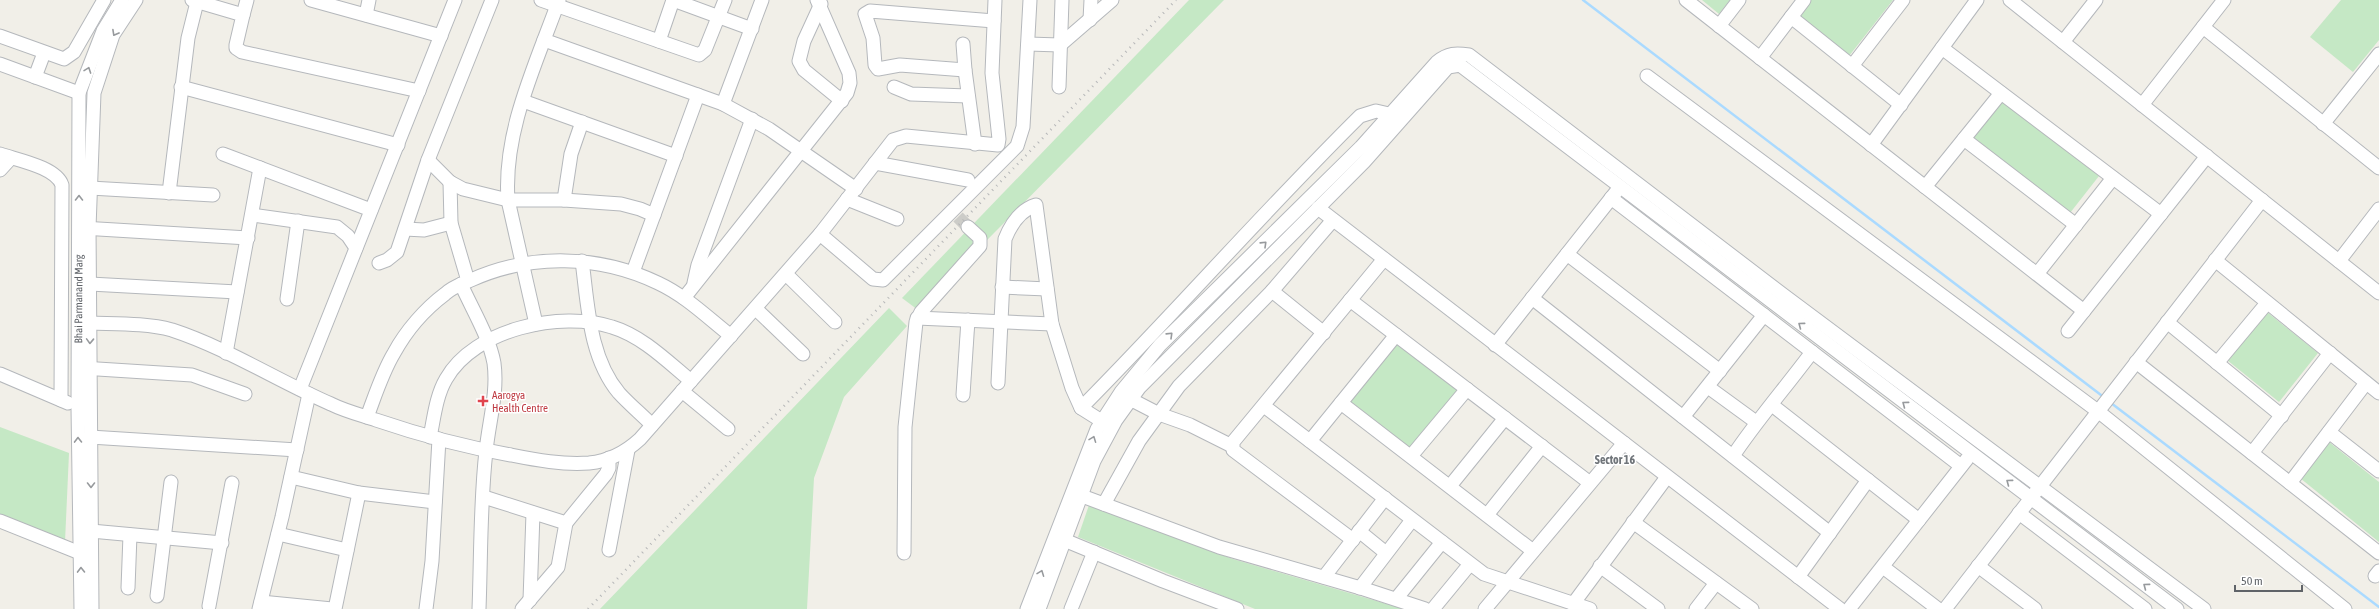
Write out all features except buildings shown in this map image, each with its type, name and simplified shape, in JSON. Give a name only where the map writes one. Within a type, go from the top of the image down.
[{"type":"street","points":[[0,36],[64,59],[70,56],[104,0]]},
{"type":"street","name":"Bhai Parmanand Marg","points":[[92,609],[90,437],[84,368],[84,228],[79,93],[103,30],[122,0]]},
{"type":"street","name":"Bhai Parmanand Marg","points":[[81,609],[78,408],[90,323],[90,284],[84,228],[90,188],[94,93],[113,35],[136,0]]},
{"type":"street","points":[[247,0],[236,44],[236,48],[242,52],[419,91]]},
{"type":"street","points":[[311,0],[441,36]]},
{"type":"street","points":[[366,15],[369,0]]},
{"type":"street","points":[[359,493],[334,609],[260,606],[297,450],[304,392],[356,248],[455,0]]},
{"type":"street","points":[[379,263],[387,260],[397,252],[428,160],[492,0]]},
{"type":"street","points":[[541,0],[558,3],[659,42],[699,55],[704,50],[725,0]]},
{"type":"street","points":[[659,42],[673,0],[752,29]]},
{"type":"street","points":[[723,104],[762,0]]},
{"type":"street","points":[[90,323],[127,324],[170,330],[226,353],[332,405],[435,438],[486,451],[540,461],[590,463],[609,458],[628,450],[756,309],[820,234],[856,189],[889,143],[899,136],[993,146],[999,142],[992,74],[995,0]]},
{"type":"street","points":[[820,234],[873,279],[879,281],[887,277],[955,214],[1017,146],[1022,137],[1030,0]]},
{"type":"street","points":[[1058,87],[1062,0]]},
{"type":"street","points":[[1090,20],[1091,0]]},
{"type":"street","points":[[1028,44],[1060,45],[1112,0]]},
{"type":"street","points":[[1686,0],[2084,311]]},
{"type":"street","points":[[1719,26],[1739,0]]},
{"type":"street","points":[[1760,58],[1804,0]]},
{"type":"street","points":[[1852,66],[1903,0]]},
{"type":"street","points":[[1871,145],[1977,0]]},
{"type":"street","points":[[2010,0],[2379,293]]},
{"type":"street","points":[[2063,42],[2096,0]]},
{"type":"street","points":[[2142,105],[2224,0]]},
{"type":"street","points":[[169,193],[181,87],[195,1],[243,15]]},
{"type":"street","points":[[819,2],[804,41],[799,61],[801,66],[842,101]]},
{"type":"street","points":[[684,298],[842,101],[849,88],[849,74],[819,2]]},
{"type":"street","points":[[536,324],[508,200],[509,161],[523,100],[558,3]]},
{"type":"street","points":[[965,70],[900,65],[881,69],[876,68],[873,38],[865,14],[870,11],[994,21]]},
{"type":"street","points":[[1791,17],[1900,105]]},
{"type":"street","points":[[2203,27],[2379,168]]},
{"type":"street","points":[[544,40],[723,104],[752,119],[802,151],[856,189]]},
{"type":"street","points":[[963,44],[968,96],[975,144]]},
{"type":"street","points":[[1942,48],[2161,214]]},
{"type":"street","points":[[35,77],[44,53]]},
{"type":"street","points":[[2323,124],[2379,54]]},
{"type":"street","points":[[1027,609],[1060,538],[1120,392],[1160,345],[1361,147],[1437,62],[1469,55],[1786,297],[1981,441],[2204,609]]},
{"type":"street","points":[[1452,59],[2177,609]]},
{"type":"street","points":[[1107,425],[1139,388],[1364,162],[1448,67],[1452,59]]},
{"type":"street","points":[[0,64],[79,93]]},
{"type":"street","points":[[1647,76],[2098,412],[2345,609]]},
{"type":"street","points":[[181,87],[398,145]]},
{"type":"street","points":[[894,87],[911,94],[968,96]]},
{"type":"street","points":[[1925,187],[2001,93]]},
{"type":"street","points":[[633,272],[698,95]]},
{"type":"street","points":[[523,100],[676,156]]},
{"type":"street","points":[[1081,408],[1171,316],[1252,226],[1360,116],[1376,112],[1389,114]]},
{"type":"street","points":[[693,286],[698,265],[752,119]]},
{"type":"street","points":[[564,200],[571,154],[582,122]]},
{"type":"street","points":[[1964,139],[2076,225]]},
{"type":"street","points":[[223,154],[371,210]]},
{"type":"street","points":[[0,170],[5,156],[52,171],[60,179],[62,185],[61,400]]},
{"type":"street","points":[[2068,331],[2207,156]]},
{"type":"street","points":[[428,160],[450,182],[463,189],[508,200],[564,200],[621,204],[640,209],[654,216]]},
{"type":"street","points":[[875,162],[968,180]]},
{"type":"street","points":[[226,353],[260,168]]},
{"type":"street","points":[[2037,274],[2113,178]]},
{"type":"street","points":[[450,182],[451,223],[464,283],[494,362],[495,394],[486,451],[479,609]]},
{"type":"street","points":[[1495,344],[1620,187]]},
{"type":"street","points":[[90,188],[213,195]]},
{"type":"street","points":[[1611,198],[1961,466]]},
{"type":"street","points":[[847,199],[897,219]]},
{"type":"street","points":[[1945,609],[2262,200]]},
{"type":"street","points":[[998,383],[1004,247],[1008,231],[1023,210],[1036,205],[1052,324],[1076,399],[1081,408],[1107,425]]},
{"type":"street","points":[[1318,208],[1840,609]]},
{"type":"street","points":[[2339,261],[2379,209]]},
{"type":"street","points":[[252,216],[337,227],[348,236],[356,248]]},
{"type":"street","points":[[1104,504],[1139,441],[1178,386],[1272,291],[1333,220]]},
{"type":"street","points":[[287,299],[298,221]]},
{"type":"street","points":[[405,229],[424,230],[451,223]]},
{"type":"street","points":[[904,553],[903,476],[906,397],[917,318],[980,246],[980,238],[968,227]]},
{"type":"street","points":[[84,228],[248,238]]},
{"type":"street","points":[[1567,254],[1720,371]]},
{"type":"street","points":[[1232,446],[1233,442],[1384,259]]},
{"type":"street","points":[[367,417],[383,374],[394,353],[409,331],[446,293],[492,270],[522,263],[555,260],[582,262],[633,272],[684,298],[732,336]]},
{"type":"street","points":[[2215,260],[2379,393]]},
{"type":"street","points":[[582,262],[590,322],[598,352],[618,392],[652,424]]},
{"type":"street","points":[[786,274],[835,322]]},
{"type":"street","points":[[90,284],[237,292]]},
{"type":"street","points":[[1002,287],[1047,289]]},
{"type":"street","points":[[1272,291],[1324,333]]},
{"type":"street","points":[[1532,298],[1830,533]]},
{"type":"street","points":[[1350,300],[1590,483]]},
{"type":"street","points":[[2218,363],[2267,303]]},
{"type":"street","points":[[756,309],[802,354]]},
{"type":"street","points":[[1683,417],[1764,315]]},
{"type":"street","points":[[1171,316],[1183,323]]},
{"type":"street","points":[[917,318],[1052,324]]},
{"type":"street","points":[[963,395],[968,320]]},
{"type":"street","points":[[426,609],[435,502],[435,438],[439,396],[446,379],[459,361],[504,332],[536,324],[590,322],[612,327],[635,337],[691,381]]},
{"type":"street","points":[[2167,322],[2282,416]]},
{"type":"street","points":[[1310,441],[1396,335]]},
{"type":"street","points":[[1733,456],[1756,422],[1772,405],[1812,352]]},
{"type":"street","points":[[2252,453],[2330,353]]},
{"type":"street","points":[[2136,362],[2379,553]]},
{"type":"street","points":[[84,368],[192,375],[245,394]]},
{"type":"street","points":[[0,374],[78,408]]},
{"type":"street","points":[[2290,483],[2366,383]]},
{"type":"street","points":[[1708,387],[1756,422]]},
{"type":"street","points":[[1411,456],[1467,389]]},
{"type":"street","points":[[682,391],[728,429]]},
{"type":"street","points":[[1130,399],[1159,414],[1190,425],[1232,446],[1233,450],[1356,536],[1386,553]]},
{"type":"street","points":[[1341,403],[1533,551]]},
{"type":"street","points":[[1772,405],[1919,520]]},
{"type":"street","points":[[1264,406],[1412,520],[1489,577],[1590,609]]},
{"type":"street","points":[[1450,486],[1505,418]]},
{"type":"street","points":[[2329,432],[2379,471]]},
{"type":"street","points":[[90,437],[297,450]]},
{"type":"street","points":[[1849,609],[1981,441]]},
{"type":"street","points":[[1485,609],[1624,443]]},
{"type":"street","points":[[1487,515],[1542,446]]},
{"type":"street","points":[[609,550],[628,450]]},
{"type":"street","points":[[526,604],[558,568],[566,522],[606,474],[609,468],[609,458]]},
{"type":"street","points":[[291,477],[359,493],[435,502]]},
{"type":"street","points":[[1573,604],[1667,477]]},
{"type":"street","points":[[1798,577],[1868,480]]},
{"type":"street","points":[[157,596],[171,482]]},
{"type":"street","points":[[209,606],[222,544],[232,483]]},
{"type":"street","points":[[1077,494],[1219,547],[1324,577],[1425,609]]},
{"type":"street","points":[[484,497],[566,522]]},
{"type":"street","points":[[1324,577],[1385,498]]},
{"type":"street","points":[[526,604],[533,513]]},
{"type":"street","points":[[2019,513],[2145,609]]},
{"type":"street","points":[[1360,588],[1412,520]]},
{"type":"street","points":[[0,521],[80,553]]},
{"type":"street","points":[[1633,522],[1752,609]]},
{"type":"street","points":[[91,531],[222,544]]},
{"type":"street","points":[[278,534],[347,550]]},
{"type":"street","points":[[128,588],[130,535]]},
{"type":"street","points":[[1060,538],[1237,609]]},
{"type":"street","points":[[1039,609],[1060,538]]},
{"type":"street","points":[[1396,599],[1442,542]]},
{"type":"street","points":[[1071,609],[1094,552]]},
{"type":"street","points":[[1433,609],[1470,564]]},
{"type":"street","points":[[1600,566],[1658,609]]},
{"type":"street","points":[[1978,566],[2035,609]]},
{"type":"street","points":[[1883,567],[1938,609]]},
{"type":"street","points":[[1696,609],[1716,583]]},
{"type":"green space","points":[[1189,0],[1224,0],[918,310],[902,298]]},
{"type":"green space","points":[[1702,0],[1730,0],[1719,14]]},
{"type":"green space","points":[[1811,0],[1893,0],[1849,56],[1798,17]]},
{"type":"green space","points":[[2341,0],[2379,0],[2379,40],[2353,72],[2310,37]]},
{"type":"green space","points":[[2002,100],[2099,176],[2070,213],[1973,137]]},
{"type":"green space","points":[[889,308],[907,326],[844,397],[814,478],[807,609],[600,609]]},
{"type":"green space","points":[[2267,312],[2318,353],[2279,402],[2227,360]]},
{"type":"green space","points":[[1396,341],[1458,389],[1411,449],[1349,402]]},
{"type":"green space","points":[[0,427],[69,453],[65,542],[0,515]]},
{"type":"green space","points":[[2329,442],[2379,482],[2379,542],[2300,478]]},
{"type":"green space","points":[[1089,505],[1233,559],[1404,609],[1255,609],[1078,537]]},
{"type":"waterway","points":[[1583,0],[2101,395]]},
{"type":"waterway","points":[[2111,403],[2379,607]]},
{"type":"tunnel","points":[[958,217],[968,227]]},
{"type":"railway","points":[[588,609],[1176,0]]},
{"type":"place","name":"Aarogya Health Centre","points":[[483,401]]},
{"type":"district","name":"Sector 16","points":[[1615,460]]}]
